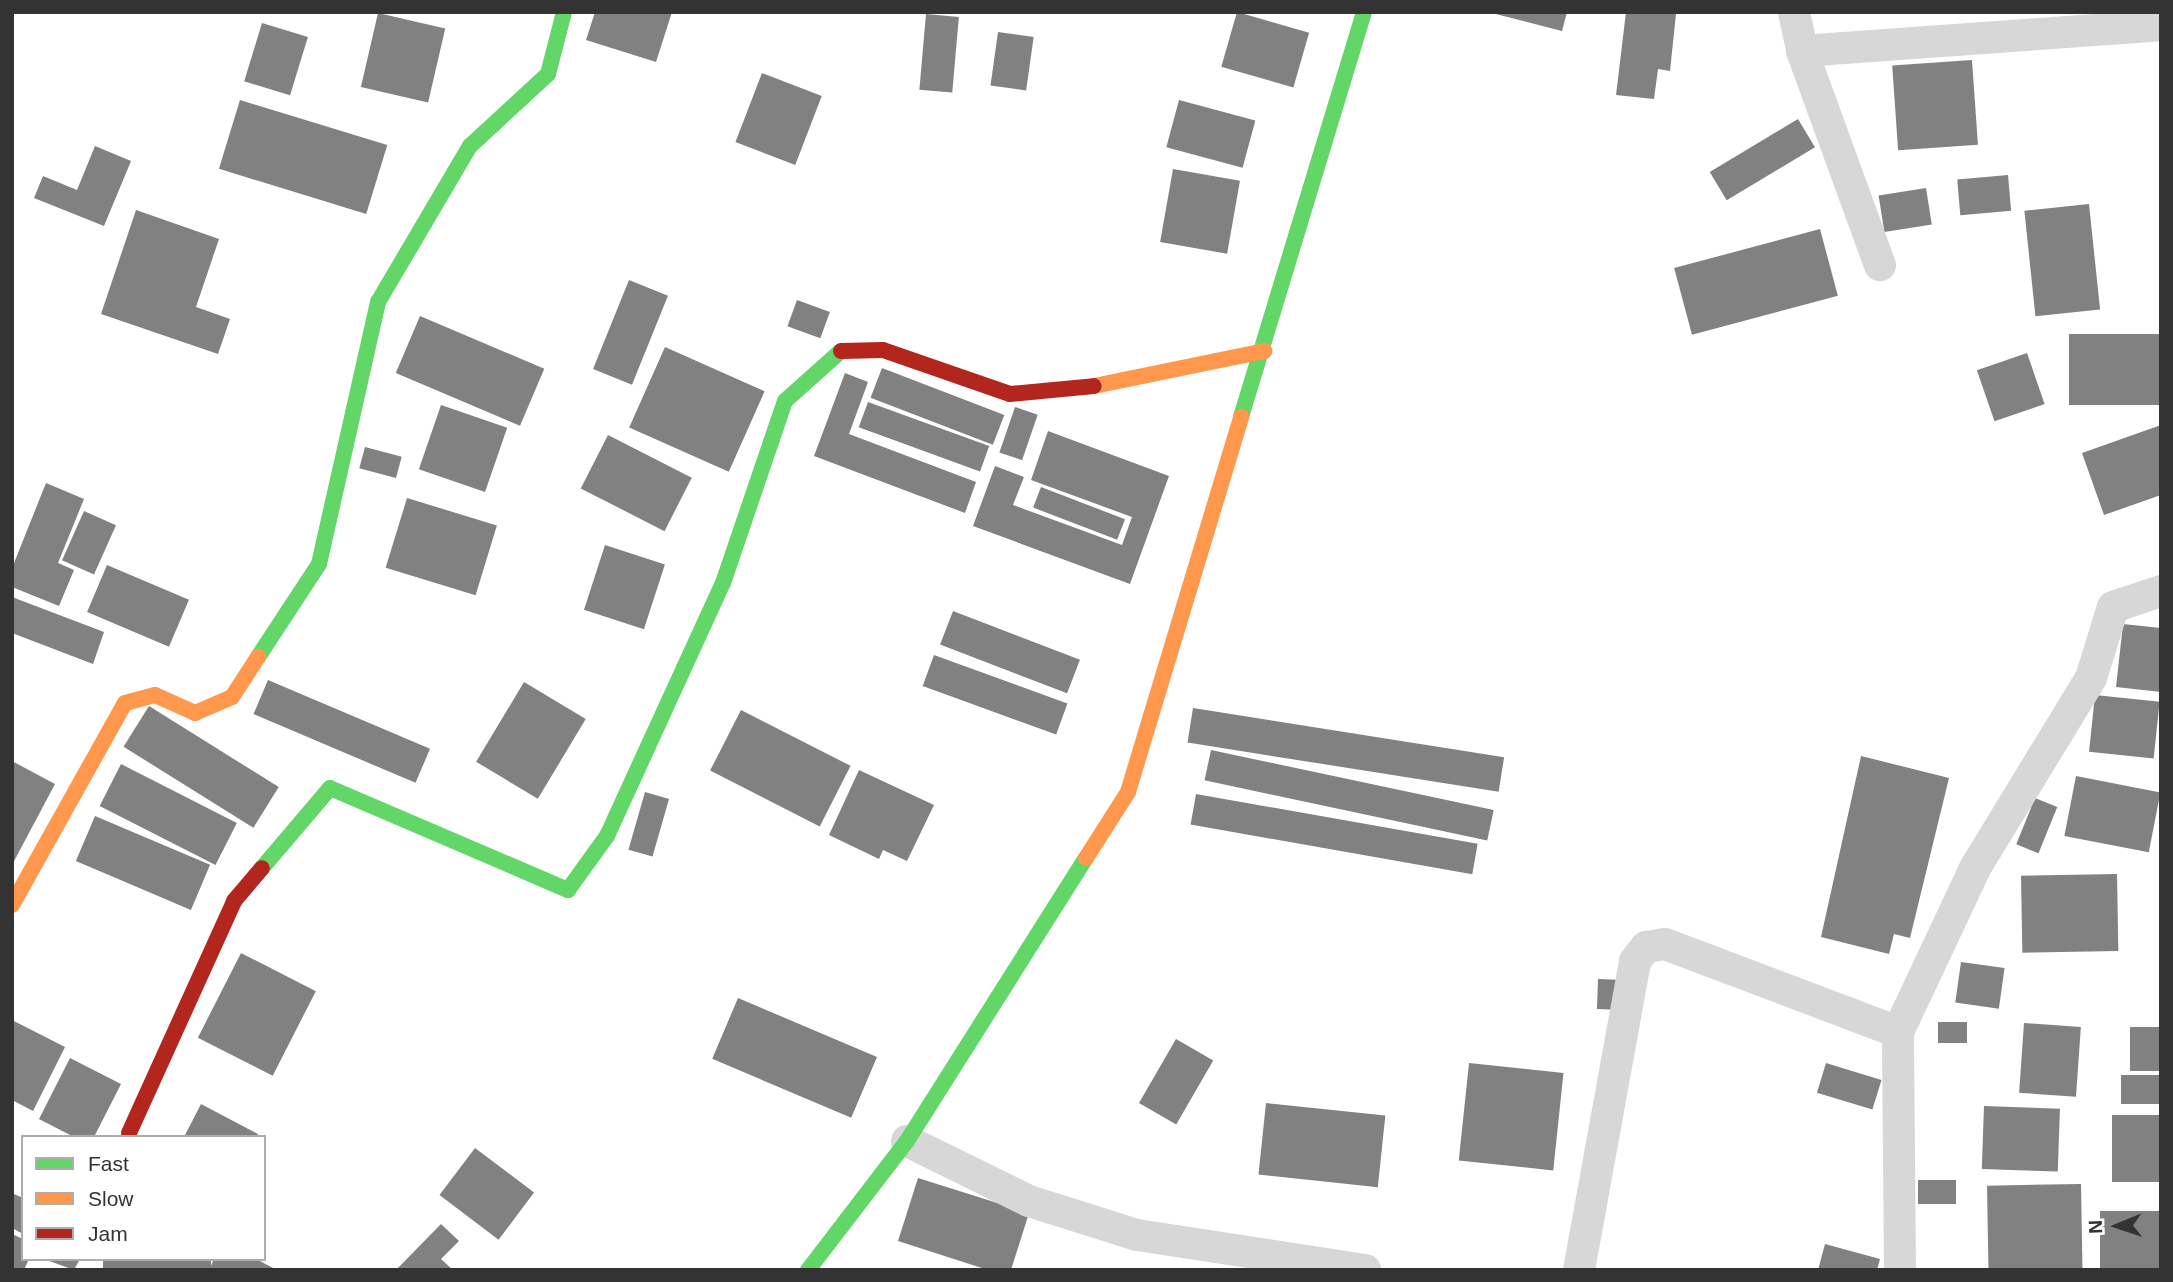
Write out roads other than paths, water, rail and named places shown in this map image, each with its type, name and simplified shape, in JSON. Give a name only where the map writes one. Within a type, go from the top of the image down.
[{"type":"street","points":[[12,905],[125,703],[155,695],[195,713],[232,697],[320,564],[378,302],[470,146],[548,74],[564,12]]},
{"type":"street","points":[[808,1270],[907,1141],[1128,792],[1264,351],[1364,12]]},
{"type":"street","points":[[1786,15],[1802,51],[1880,265]]},
{"type":"street","points":[[1802,51],[2161,25]]},
{"type":"street","points":[[130,1133],[234,901],[330,788],[568,890],[607,836],[723,583],[785,401],[842,350],[883,350],[1010,394],[1063,393],[1264,351]]},
{"type":"street","points":[[1900,1270],[1898,1032],[1975,869],[2091,678],[2113,607],[2161,591]]},
{"type":"street","points":[[1579,1270],[1635,961],[1646,947],[1665,944],[1898,1032]]},
{"type":"street","points":[[907,1141],[1029,1201],[1137,1235],[1365,1270]]}]
